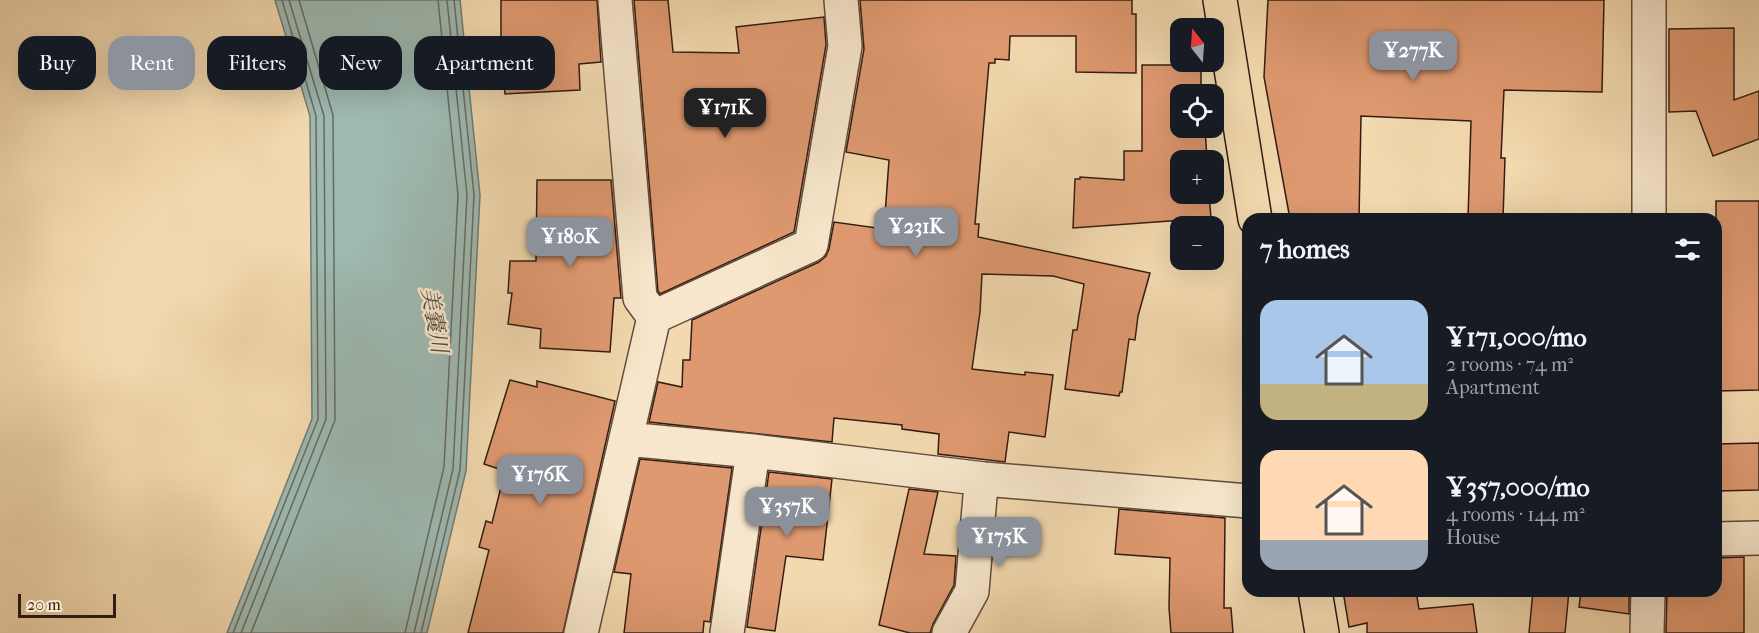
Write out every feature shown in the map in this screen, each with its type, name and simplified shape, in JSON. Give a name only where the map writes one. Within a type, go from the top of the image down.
[{"type":"main road","points":[[1220,0],[1254,213]]},
{"type":"main road","points":[[1316,597],[1322,633]]},
{"type":"street","points":[[581,633],[654,317],[640,298],[615,0]]},
{"type":"street","points":[[654,317],[811,245],[846,45],[841,0]]},
{"type":"street","points":[[1648,213],[1649,0]]},
{"type":"street","points":[[626,438],[984,479],[1242,500]]},
{"type":"street","points":[[726,633],[753,451]]},
{"type":"street","points":[[949,633],[972,591],[980,496],[984,479]]},
{"type":"street","points":[[1722,539],[1759,538]]},
{"type":"street","points":[[1647,633],[1648,597]]},
{"type":"water","name":"美嚢川","points":[[275,0],[460,0],[464,36],[414,36],[414,90],[469,90],[480,195],[466,471],[427,633],[227,633],[312,419],[310,116],[302,90],[307,90],[307,36],[286,36]]},
{"type":"building","points":[[501,0],[597,0],[601,62],[579,64],[580,90],[505,94],[505,90],[555,90],[555,36],[501,36]]},
{"type":"building","points":[[634,0],[668,0],[673,52],[739,53],[736,27],[824,17],[826,45],[794,232],[660,294],[658,291]]},
{"type":"building","points":[[860,0],[1132,0],[1132,14],[1136,14],[1136,73],[1076,72],[1076,36],[1010,36],[1009,60],[995,59],[995,63],[989,63],[975,224],[979,224],[978,237],[1150,273],[1138,316],[1135,340],[1129,339],[1122,392],[1119,396],[1065,389],[1073,330],[1077,330],[1084,284],[1053,276],[982,274],[980,312],[972,369],[1025,375],[1025,372],[1053,375],[1045,437],[1009,432],[1005,462],[938,454],[939,434],[902,429],[902,425],[834,418],[832,442],[649,422],[658,382],[682,387],[683,360],[690,360],[692,320],[819,262],[826,256],[829,249],[834,222],[884,229],[889,160],[846,152],[864,49]]},
{"type":"building","points":[[1268,0],[1604,0],[1602,92],[1504,90],[1501,158],[1505,158],[1503,213],[1468,213],[1471,121],[1361,116],[1359,213],[1289,213],[1264,77]]},
{"type":"building","points":[[1734,28],[1734,100],[1759,91],[1759,139],[1713,156],[1696,111],[1669,112],[1669,29]]},
{"type":"building","points":[[1142,65],[1170,65],[1170,72],[1201,72],[1201,84],[1170,84],[1170,138],[1206,138],[1206,150],[1170,150],[1170,204],[1210,204],[1211,216],[1170,216],[1170,221],[1073,228],[1075,179],[1080,179],[1080,177],[1124,180],[1124,151],[1142,151]]},
{"type":"building","points":[[537,180],[611,180],[621,298],[614,298],[610,352],[540,348],[541,329],[508,324],[512,293],[508,293],[510,261],[536,261]]},
{"type":"building","points":[[1716,201],[1759,201],[1759,390],[1722,391],[1722,213],[1716,213]]},
{"type":"building","points":[[510,380],[537,387],[537,381],[615,401],[563,633],[468,633],[489,550],[479,547],[486,521],[492,523],[505,471],[484,464]]},
{"type":"building","points":[[1759,443],[1759,490],[1722,491],[1722,444]]},
{"type":"building","points":[[640,459],[732,468],[710,622],[704,621],[703,633],[624,633],[631,574],[614,572]]},
{"type":"building","points":[[769,472],[832,479],[823,560],[786,556],[775,631],[747,627]]},
{"type":"building","points":[[909,489],[938,492],[924,554],[956,556],[954,585],[930,633],[910,633],[879,625]]},
{"type":"building","points":[[1119,509],[1225,518],[1224,608],[1231,608],[1233,633],[1171,633],[1170,558],[1115,554]]},
{"type":"building","points":[[1744,557],[1744,633],[1666,633],[1667,597],[1722,597],[1722,558]]},
{"type":"building","points":[[1344,597],[1417,597],[1419,609],[1473,604],[1477,633],[1367,633],[1367,623],[1349,627]]},
{"type":"building","points":[[1532,597],[1568,597],[1565,633],[1529,633]]},
{"type":"building","points":[[1580,597],[1629,597],[1629,614],[1579,607]]}]
